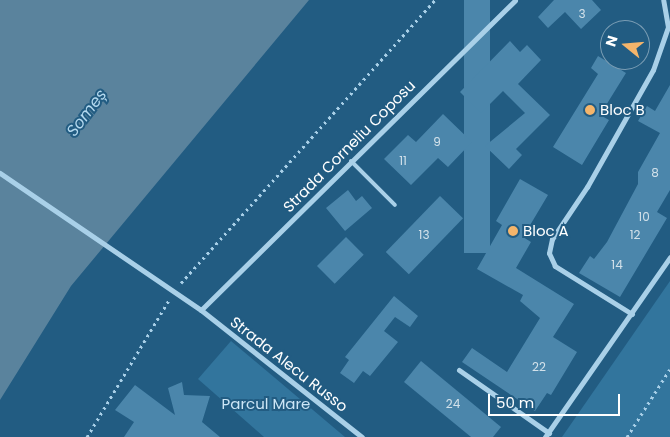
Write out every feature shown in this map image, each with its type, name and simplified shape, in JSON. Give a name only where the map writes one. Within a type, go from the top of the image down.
[{"type":"street","name":"Strada Corneliu Coposu","points":[[201,310],[515,0]]},
{"type":"street","points":[[632,314],[555,266],[549,253],[552,239],[587,187],[653,70],[668,27],[663,0]]},
{"type":"street","name":"Strada Alecu Russo","points":[[0,173],[201,310],[362,437]]},
{"type":"street","points":[[459,370],[547,435],[670,257]]},
{"type":"lane","points":[[351,161],[395,205]]},
{"type":"path","points":[[87,437],[114,386],[174,292],[435,0]]},
{"type":"path","points":[[627,437],[670,369]]},
{"type":"green space","points":[[670,281],[670,437],[562,437]]},
{"type":"green space","name":"Parcul Mare","points":[[231,341],[345,437],[264,437],[198,379]]},
{"type":"water","name":"Someș","points":[[0,0],[309,0],[71,286],[0,400]]},
{"type":"building","points":[[464,0],[490,0],[490,253],[464,253]]},
{"type":"building","points":[[554,0],[592,0],[601,10],[581,29],[565,12],[548,28],[538,17]]},
{"type":"building","points":[[510,41],[520,52],[527,45],[541,60],[518,84],[550,115],[516,149],[522,155],[509,169],[485,146],[525,113],[503,91],[481,113],[460,92]]},
{"type":"building","name":"Bloc B","points":[[598,56],[600,57],[600,70],[621,70],[626,73],[600,115],[609,120],[582,165],[553,147],[598,74],[591,68]]},
{"type":"building","points":[[670,85],[670,190],[657,212],[667,218],[620,297],[579,273],[590,256],[594,259],[607,242],[638,184],[638,172],[660,133],[638,121],[647,106],[655,111]]},
{"type":"building","points":[[443,114],[472,142],[448,167],[438,158],[411,185],[384,159],[408,135],[416,142]]},
{"type":"building","points":[[520,179],[548,195],[523,237],[531,242],[516,268],[574,304],[553,337],[577,352],[551,395],[547,393],[535,411],[462,362],[472,348],[507,372],[540,318],[520,301],[523,295],[477,269],[502,225],[496,221]]},
{"type":"building","points":[[348,190],[356,201],[362,196],[372,208],[345,231],[326,208]]},
{"type":"building","points":[[440,196],[463,218],[409,274],[386,252]]},
{"type":"building","points":[[346,237],[364,255],[335,284],[317,266]]},
{"type":"building","points":[[394,296],[418,316],[410,327],[395,317],[384,331],[398,342],[370,376],[363,371],[354,383],[340,373],[349,360],[345,357]]},
{"type":"building","points":[[421,361],[501,427],[493,437],[471,437],[404,382]]},
{"type":"building","points":[[182,382],[184,395],[210,396],[202,422],[220,437],[124,437],[134,422],[115,410],[135,385],[175,415],[168,388]]},
{"type":"place","name":"Bloc B","points":[[590,110]]},
{"type":"place","name":"Bloc A","points":[[513,231]]}]
